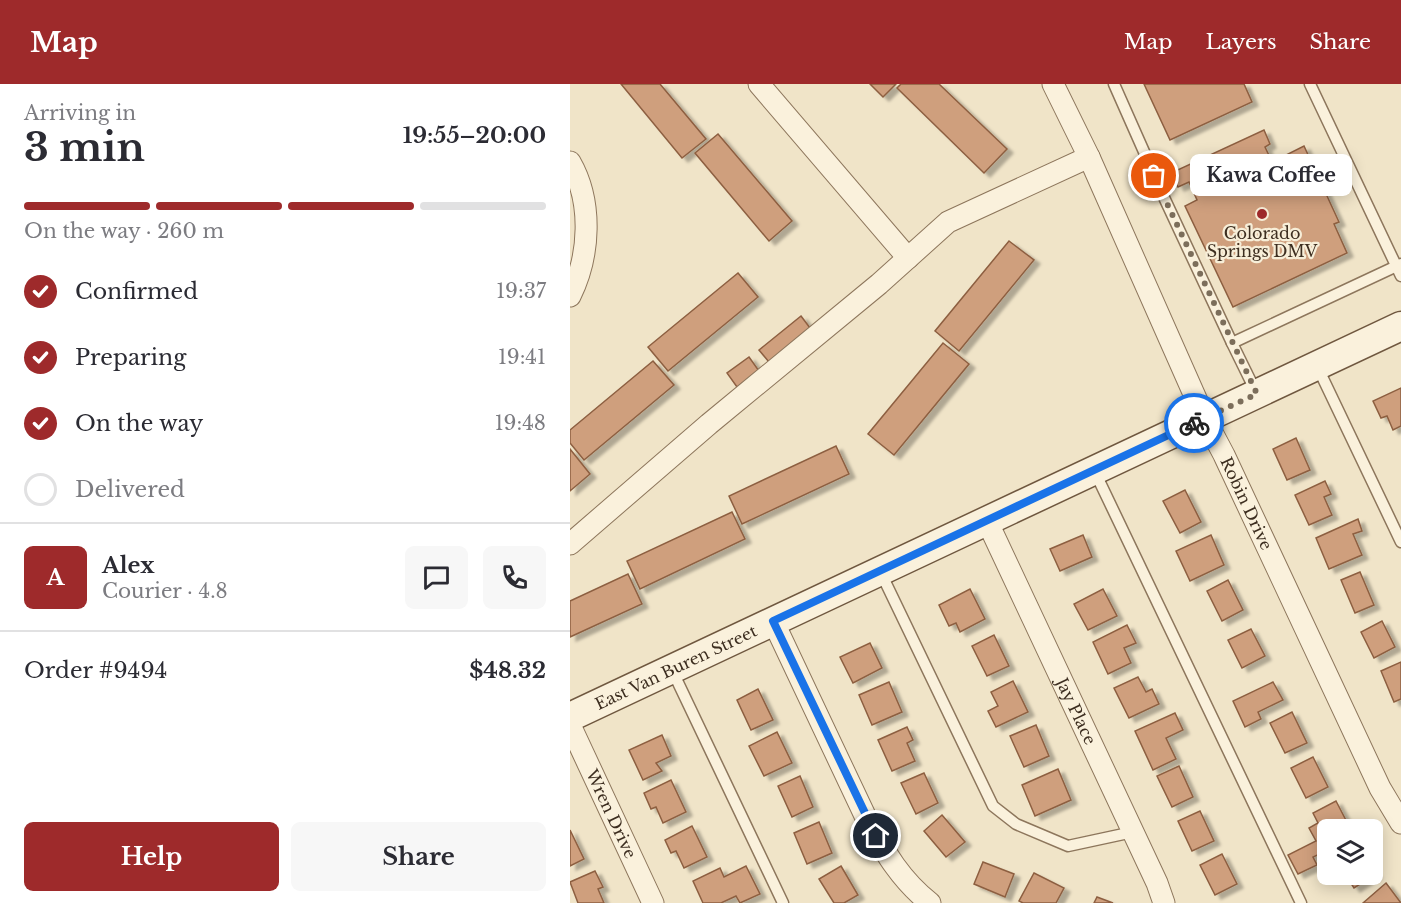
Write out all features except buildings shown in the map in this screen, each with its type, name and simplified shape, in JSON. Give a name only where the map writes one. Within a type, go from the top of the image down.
[{"type":"street","points":[[759,84],[908,258]]},
{"type":"street","name":"Robin Drive","points":[[1053,84],[1089,157],[1205,419],[1380,788],[1401,823]]},
{"type":"street","points":[[570,544],[948,222],[1089,157]]},
{"type":"street","points":[[570,162],[575,171],[585,206],[586,241],[579,280],[570,296]]},
{"type":"street","name":"East Van Buren Street","points":[[570,717],[1401,326]]},
{"type":"street","name":"Jay Place","points":[[987,521],[1134,832],[1164,903]]},
{"type":"street","points":[[773,621],[868,822],[884,851],[903,879],[930,903]]},
{"type":"street","name":"Wren Drive","points":[[570,725],[653,903]]},
{"type":"lane","points":[[1114,84],[1145,154]]},
{"type":"lane","points":[[1232,343],[1400,269],[1310,84]]},
{"type":"lane","points":[[1154,176],[1257,394]]},
{"type":"lane","points":[[1317,366],[1401,542]]},
{"type":"lane","points":[[1094,471],[1301,903]]},
{"type":"lane","points":[[880,571],[993,806],[1016,824],[1068,846],[1134,832]]},
{"type":"lane","points":[[671,668],[783,903]]},
{"type":"way so far","points":[[1154,176],[1257,394],[1194,423]]},
{"type":"place","name":"Kawa Coffee","points":[[1154,176]]},
{"type":"place","name":"Colorado Springs DMV","points":[[1262,214]]},
{"type":"route","points":[[876,836],[773,621],[1194,423]]}]
